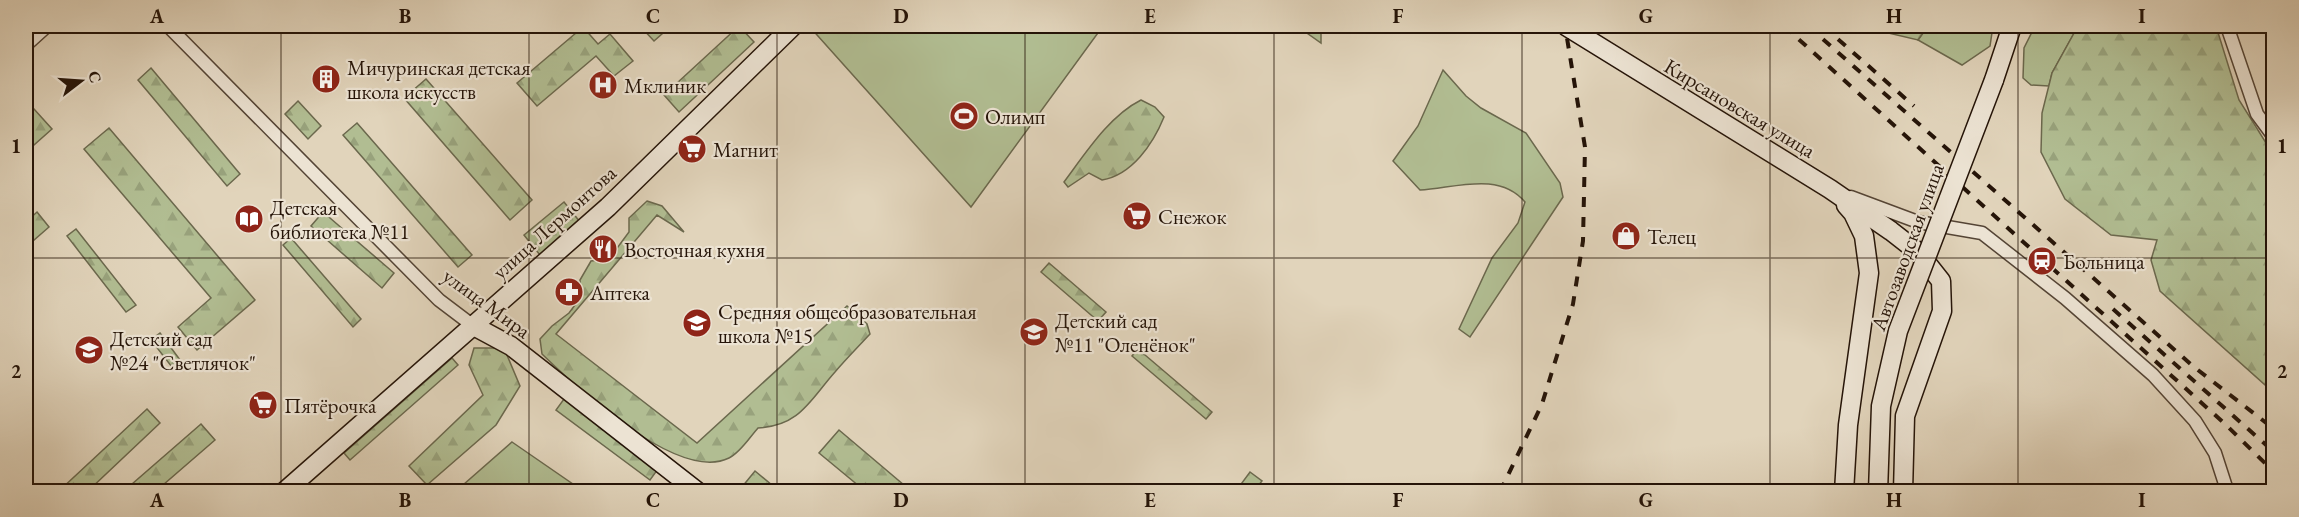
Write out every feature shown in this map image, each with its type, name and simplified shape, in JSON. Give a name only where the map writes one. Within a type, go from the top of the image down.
[{"type":"main road","name":"улица Лермонтова","points":[[284,492],[472,324],[608,207],[793,26]]},
{"type":"main road","name":"Кирсановская улица","points":[[1566,26],[1830,189]]},
{"type":"main road","name":"Автозаводская улица","points":[[1878,492],[1881,406],[1896,339],[1994,80],[2012,26]]},
{"type":"main road","points":[[1830,189],[1853,213],[1869,255],[1869,273],[1848,425],[1844,492]]},
{"type":"main road","points":[[1830,189],[1918,252],[1941,281],[1942,311],[1905,416],[1904,492]]},
{"type":"main road","name":"улица Мира","points":[[472,324],[511,346],[698,492]]},
{"type":"street","points":[[26,45],[47,26]]},
{"type":"street","name":"улица Мира","points":[[168,26],[439,300],[472,324]]},
{"type":"street","points":[[2227,26],[2257,114],[2274,137]]},
{"type":"street","points":[[1830,189],[1918,222],[1982,233],[2065,298],[2153,375],[2195,421],[2215,453],[2226,490]]},
{"type":"green space","points":[[640,26],[671,26],[654,41]]},
{"type":"green space","points":[[739,26],[754,42],[679,112],[664,95]]},
{"type":"green space","name":"Олимп","points":[[809,26],[1103,26],[971,207]]},
{"type":"green space","points":[[1297,26],[1317,26],[1321,30],[1321,43]]},
{"type":"green space","points":[[1886,26],[1928,26],[1918,40],[1884,32]]},
{"type":"green space","points":[[1928,26],[1993,26],[1990,46],[1962,65],[1918,40]]},
{"type":"green space","points":[[2035,26],[2078,26],[2052,73],[2049,86],[2031,85],[2023,78],[2024,48]]},
{"type":"green space","points":[[2078,26],[2216,26],[2239,100],[2273,154],[2273,209],[2267,215],[2274,221],[2273,392],[2160,291],[2151,260],[2157,240],[2111,235],[2065,199],[2041,152],[2042,113],[2052,73]]},
{"type":"green space","points":[[583,27],[598,44],[610,34],[633,61],[614,76],[596,56],[537,106],[517,83]]},
{"type":"green space","points":[[151,68],[240,174],[227,186],[138,80]]},
{"type":"green space","points":[[1443,70],[1466,96],[1481,108],[1526,133],[1560,183],[1563,197],[1470,337],[1459,329],[1492,258],[1518,223],[1525,202],[1503,187],[1490,184],[1420,190],[1393,161],[1418,126]]},
{"type":"green space","points":[[426,79],[532,200],[510,220],[404,98]]},
{"type":"green space","points":[[1141,100],[1155,107],[1164,117],[1154,138],[1140,157],[1123,172],[1113,177],[1102,180],[1089,173],[1068,187],[1064,182],[1098,136],[1118,116]]},
{"type":"green space","points":[[298,101],[321,126],[308,139],[285,114]]},
{"type":"green space","points":[[34,109],[52,129],[26,152],[26,117]]},
{"type":"green space","points":[[357,123],[472,255],[458,267],[343,135]]},
{"type":"green space","points":[[109,128],[255,300],[197,350],[178,327],[211,298],[84,149]]},
{"type":"green space","points":[[647,201],[662,206],[684,232],[657,215],[556,334],[697,443],[847,306],[867,324],[870,334],[803,410],[784,422],[758,428],[741,449],[729,458],[708,462],[683,457],[656,445],[603,408],[542,354],[540,339],[569,313],[581,297],[580,280],[591,261],[609,259],[629,232],[629,218]]},
{"type":"green space","points":[[564,202],[580,222],[540,255],[524,235]]},
{"type":"green space","points":[[37,212],[49,227],[26,247],[26,222]]},
{"type":"green space","points":[[323,212],[394,273],[382,288],[311,226]]},
{"type":"green space","points":[[76,229],[136,305],[126,312],[67,236]]},
{"type":"green space","points":[[291,238],[361,319],[353,327],[283,245]]},
{"type":"green space","points":[[1049,263],[1106,312],[1098,321],[1041,272]]},
{"type":"green space","points":[[160,333],[183,364],[175,371],[151,340]]},
{"type":"green space","points":[[474,348],[504,348],[520,386],[496,425],[427,485],[409,466],[483,395],[469,365]]},
{"type":"green space","points":[[1138,349],[1212,412],[1206,419],[1132,356]]},
{"type":"green space","points":[[452,358],[458,365],[350,460],[344,453]]},
{"type":"green space","points":[[564,399],[658,469],[650,480],[556,410]]},
{"type":"green space","points":[[147,409],[160,423],[88,491],[59,491]]},
{"type":"green space","points":[[201,424],[215,440],[156,491],[124,491]]},
{"type":"green space","points":[[839,430],[911,491],[865,491],[819,453]]},
{"type":"green space","points":[[512,442],[583,491],[470,491],[463,485]]},
{"type":"green space","points":[[755,471],[779,491],[747,491],[742,487]]},
{"type":"green space","points":[[1250,472],[1262,481],[1254,491],[1236,491]]},
{"type":"railway","points":[[1500,492],[1542,404],[1573,304],[1583,241],[1585,147],[1565,26]]},
{"type":"railway","points":[[1784,26],[2225,424],[2274,472]]},
{"type":"railway","points":[[1808,26],[2194,367],[2274,429]]},
{"type":"railway","points":[[1823,26],[1914,106]]},
{"type":"railway","points":[[2113,309],[2274,452]]},
{"type":"place","name":"Мичуринская детская школа искусств","points":[[326,79]]},
{"type":"place","name":"Мклиник","points":[[603,85]]},
{"type":"place","name":"Олимп","points":[[964,116]]},
{"type":"place","name":"Магнит","points":[[692,149]]},
{"type":"place","name":"Снежок","points":[[1137,216]]},
{"type":"place","name":"Детская библиотека №11","points":[[249,219]]},
{"type":"place","name":"Телец","points":[[1626,236]]},
{"type":"place","name":"Восточная кухня","points":[[603,249]]},
{"type":"place","name":"Больница","points":[[2042,261]]},
{"type":"place","name":"Аптека","points":[[569,292]]},
{"type":"place","name":"Средняя общеобразовательная школа №15","points":[[697,323]]},
{"type":"place","name":"Детский сад №11 \"Оленёнок\"","points":[[1034,332]]},
{"type":"place","name":"Детский сад №24 \"Светлячок\"","points":[[89,350]]},
{"type":"place","name":"Пятёрочка","points":[[263,405]]}]
